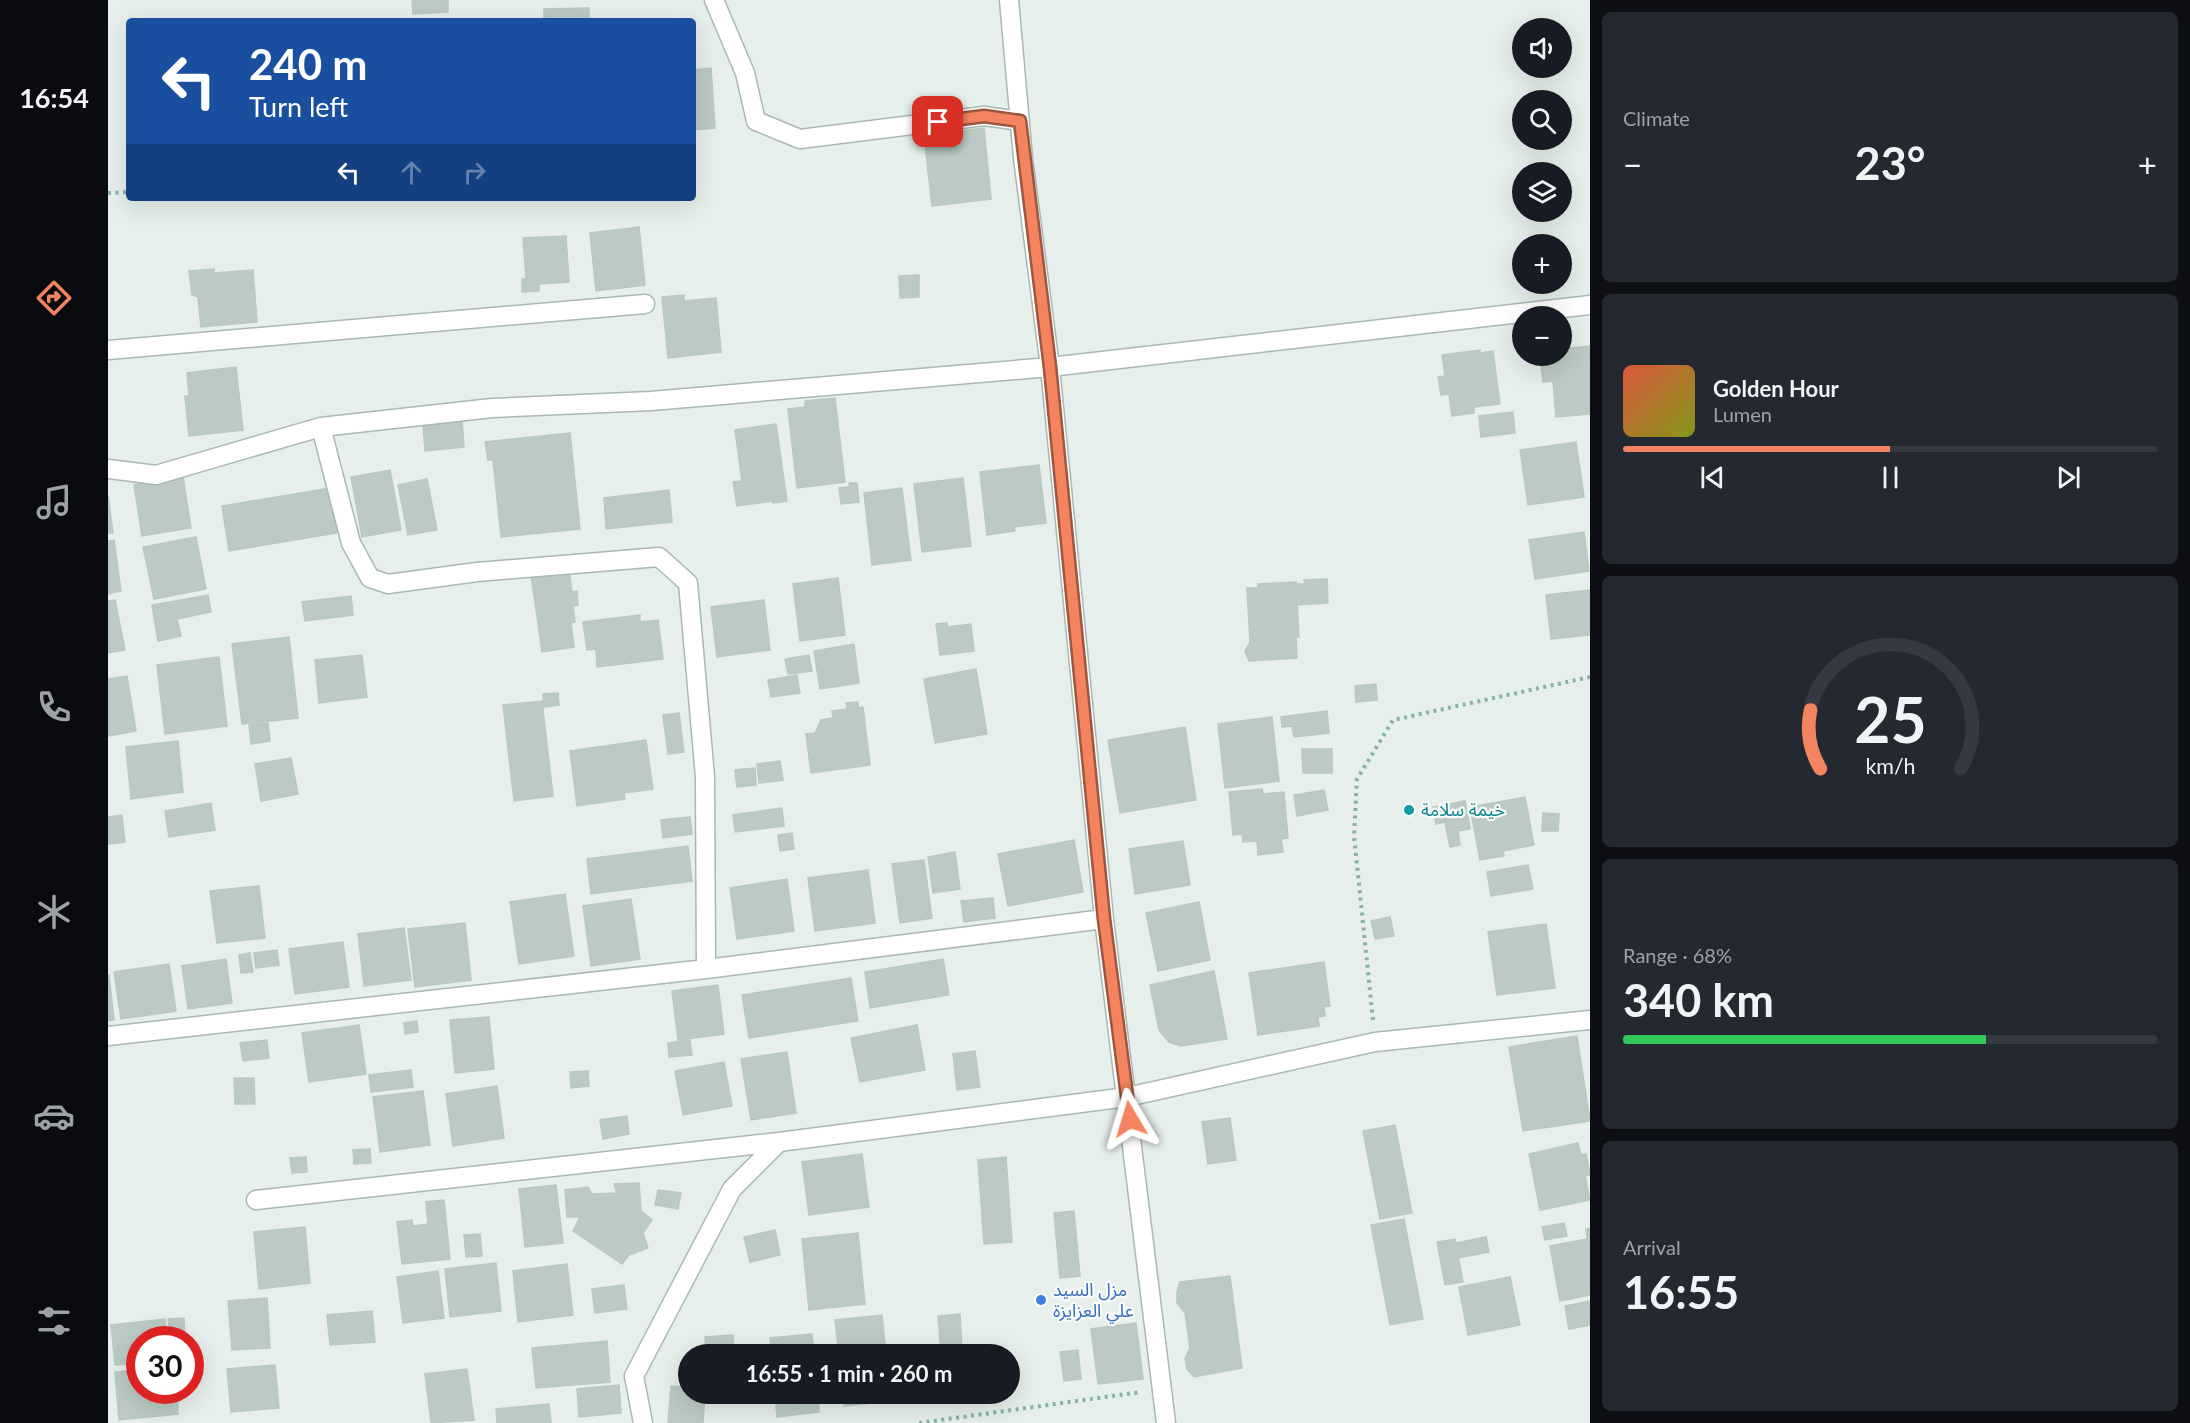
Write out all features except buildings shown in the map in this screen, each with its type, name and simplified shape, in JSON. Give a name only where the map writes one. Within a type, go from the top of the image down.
[{"type":"street","points":[[714,0],[745,73],[756,121],[800,139],[984,116],[1020,121]]},
{"type":"street","points":[[1009,0],[1020,121],[1050,367],[1104,919],[1166,1423]]},
{"type":"street","points":[[108,350],[645,304]]},
{"type":"street","points":[[108,469],[156,475],[321,427],[492,408],[651,401],[1050,367],[1590,305]]},
{"type":"street","points":[[321,427],[351,543],[370,578],[388,584],[477,572],[659,556],[688,583],[705,777],[706,969]]},
{"type":"street","points":[[108,1036],[706,969],[1104,919]]},
{"type":"street","points":[[256,1200],[779,1142],[1127,1097],[1375,1042],[1590,1020]]},
{"type":"street","points":[[643,1423],[634,1377],[732,1189],[779,1142]]},
{"type":"path","points":[[108,193],[126,192]]},
{"type":"path","points":[[1375,1042],[1354,836],[1358,778],[1393,720],[1590,677]]},
{"type":"path","points":[[919,1423],[1161,1390]]},
{"type":"place","name":"خيمة سلامة","points":[[1409,810]]},
{"type":"place","name":"مزل السيد علي العزايزة","points":[[1041,1300]]},
{"type":"route","points":[[938,122],[984,116],[1020,121],[1050,367],[1104,919],[1130,1119]]}]
